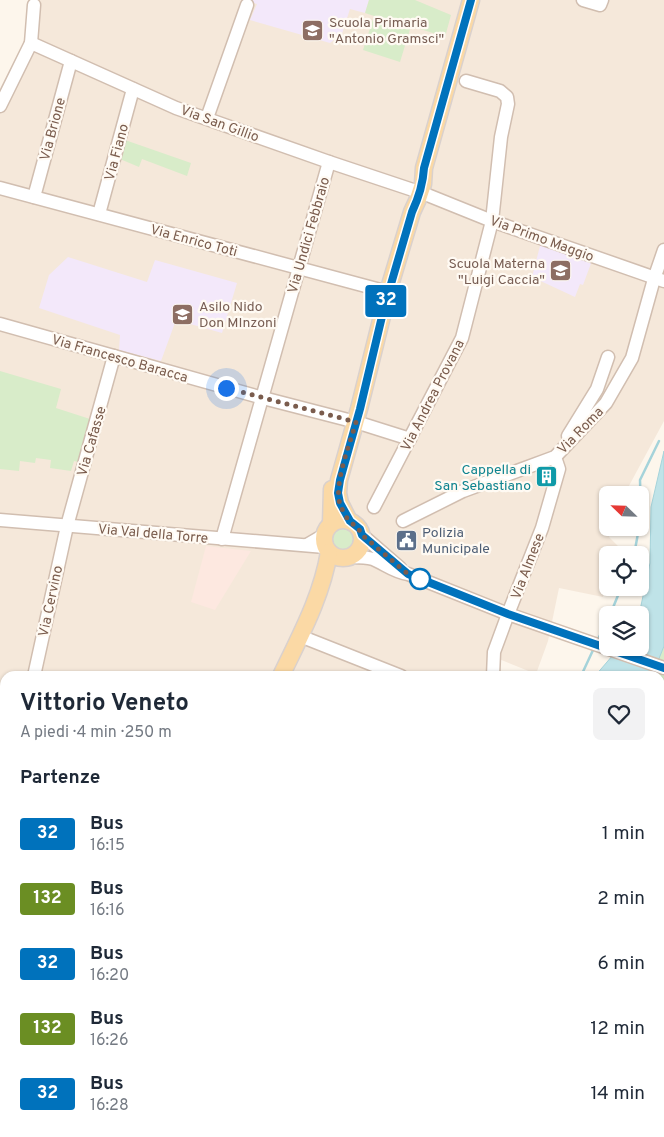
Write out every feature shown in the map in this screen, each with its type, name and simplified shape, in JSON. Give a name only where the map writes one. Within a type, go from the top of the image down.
[{"type":"main road","points":[[284,671],[317,598],[326,571],[331,494],[368,373],[388,292],[412,212],[411,196],[417,191],[471,0]]},
{"type":"main road","points":[[317,598],[349,557],[360,548],[362,535],[360,529],[350,521],[340,503],[338,493],[353,422]]},
{"type":"main road","points":[[327,540],[336,521],[350,521]]},
{"type":"main road","points":[[327,540],[340,558],[349,557]]},
{"type":"street","points":[[583,0],[600,5],[602,0]]},
{"type":"street","points":[[0,106],[31,43],[33,2]]},
{"type":"street","points":[[207,118],[247,5]]},
{"type":"street","name":"Via San Gillio","points":[[31,43],[176,108],[417,191]]},
{"type":"street","name":"Via Brione","points":[[34,197],[71,61]]},
{"type":"street","name":"Via Andrea Provana","points":[[374,507],[462,338],[492,221],[501,137],[508,104],[507,97],[500,91],[466,81]]},
{"type":"street","name":"Via Fiano","points":[[99,214],[134,89]]},
{"type":"street","name":"Via Undici Febbraio","points":[[222,540],[329,162]]},
{"type":"street","name":"Via Enrico Toti","points":[[0,188],[388,292]]},
{"type":"street","name":"Via Primo Maggio","points":[[417,191],[492,221],[659,280]]},
{"type":"street","name":"Via Roma","points":[[403,521],[463,491],[555,457],[606,403],[628,366],[659,280],[664,250]]},
{"type":"street","name":"Via Francesco Baracca","points":[[0,324],[410,439]]},
{"type":"street","name":"Via Cafasse","points":[[67,526],[114,356]]},
{"type":"street","points":[[555,457],[597,389],[608,357]]},
{"type":"street","name":"Via Almese","points":[[493,671],[494,652],[542,528],[560,469],[555,457]]},
{"type":"street","name":"Via Val della Torre","points":[[0,520],[222,540],[307,545],[327,540]]},
{"type":"street","name":"Via Cervino","points":[[35,671],[67,526]]},
{"type":"street","points":[[362,535],[408,574]]},
{"type":"street","points":[[349,557],[366,557],[375,560],[398,573],[408,574],[529,622],[664,668]]},
{"type":"street","points":[[300,636],[388,671]]},
{"type":"shaded area","points":[[35,0],[664,0],[664,421],[629,486],[599,486],[599,536],[609,536],[618,546],[599,546],[599,596],[603,597],[559,588],[548,641],[537,671],[529,671],[499,659],[497,671],[0,671],[0,106],[28,51]]},
{"type":"shaded area","name":"Scuola Primaria \"Antonio Gramsci\"","points":[[242,0],[369,0],[365,13],[350,9],[340,40],[335,39],[330,43],[250,20],[257,4]]},
{"type":"shaded area","name":"Scuola Materna \"Luigi Caccia\"","points":[[541,242],[593,258],[583,285],[580,284],[575,297],[532,277]]},
{"type":"shaded area","points":[[68,257],[147,282],[155,260],[237,283],[222,333],[176,320],[161,361],[119,350],[120,335],[39,308],[49,275]]},
{"type":"shaded area","points":[[206,546],[251,551],[215,610],[191,602]]},
{"type":"green space","points":[[369,0],[415,0],[451,15],[445,37],[411,26],[400,62],[363,50],[374,16],[365,13]]},
{"type":"green space","points":[[125,140],[191,163],[187,176],[142,159],[139,167],[120,159]]},
{"type":"green space","points":[[0,371],[61,389],[56,408],[90,419],[78,462],[74,461],[71,471],[50,468],[51,460],[36,458],[35,463],[20,461],[19,471],[0,469]]},
{"type":"green space","points":[[342,528],[350,532],[354,540],[350,548],[342,552],[334,548],[330,540],[334,532]]},
{"type":"green space","points":[[664,646],[664,671],[654,671]]},
{"type":"water","points":[[664,451],[664,646],[654,671],[599,671],[612,656],[649,656],[649,606],[641,606],[643,596],[649,596],[651,507]]},
{"type":"waterway","points":[[640,486],[640,480],[659,441]]},
{"type":"waterway","points":[[636,546],[638,536]]},
{"type":"waterway","points":[[614,606],[618,596]]},
{"type":"waterway","points":[[597,641],[599,637]]},
{"type":"waterway","points":[[583,671],[594,648]]},
{"type":"bus line","name":"32","points":[[471,0],[424,168],[423,184],[412,212],[375,341],[360,409],[340,480],[338,493],[340,503],[350,521],[360,529],[362,535],[408,574],[508,614],[664,668]]},
{"type":"place","name":"Scuola Primaria \"Antonio Gramsci\"","points":[[313,30]]},
{"type":"place","name":"Scuola Materna \"Luigi Caccia\"","points":[[561,271]]},
{"type":"place","name":"Asilo Nido Don MInzoni","points":[[183,314]]},
{"type":"place","name":"Cappella di San Sebastiano","points":[[547,477]]},
{"type":"place","name":"Polizia Municipale","points":[[406,540]]},
{"type":"route","points":[[226,388],[356,422],[340,480],[338,493],[340,503],[350,521],[360,529],[362,535],[408,574],[422,580],[420,579]]}]
